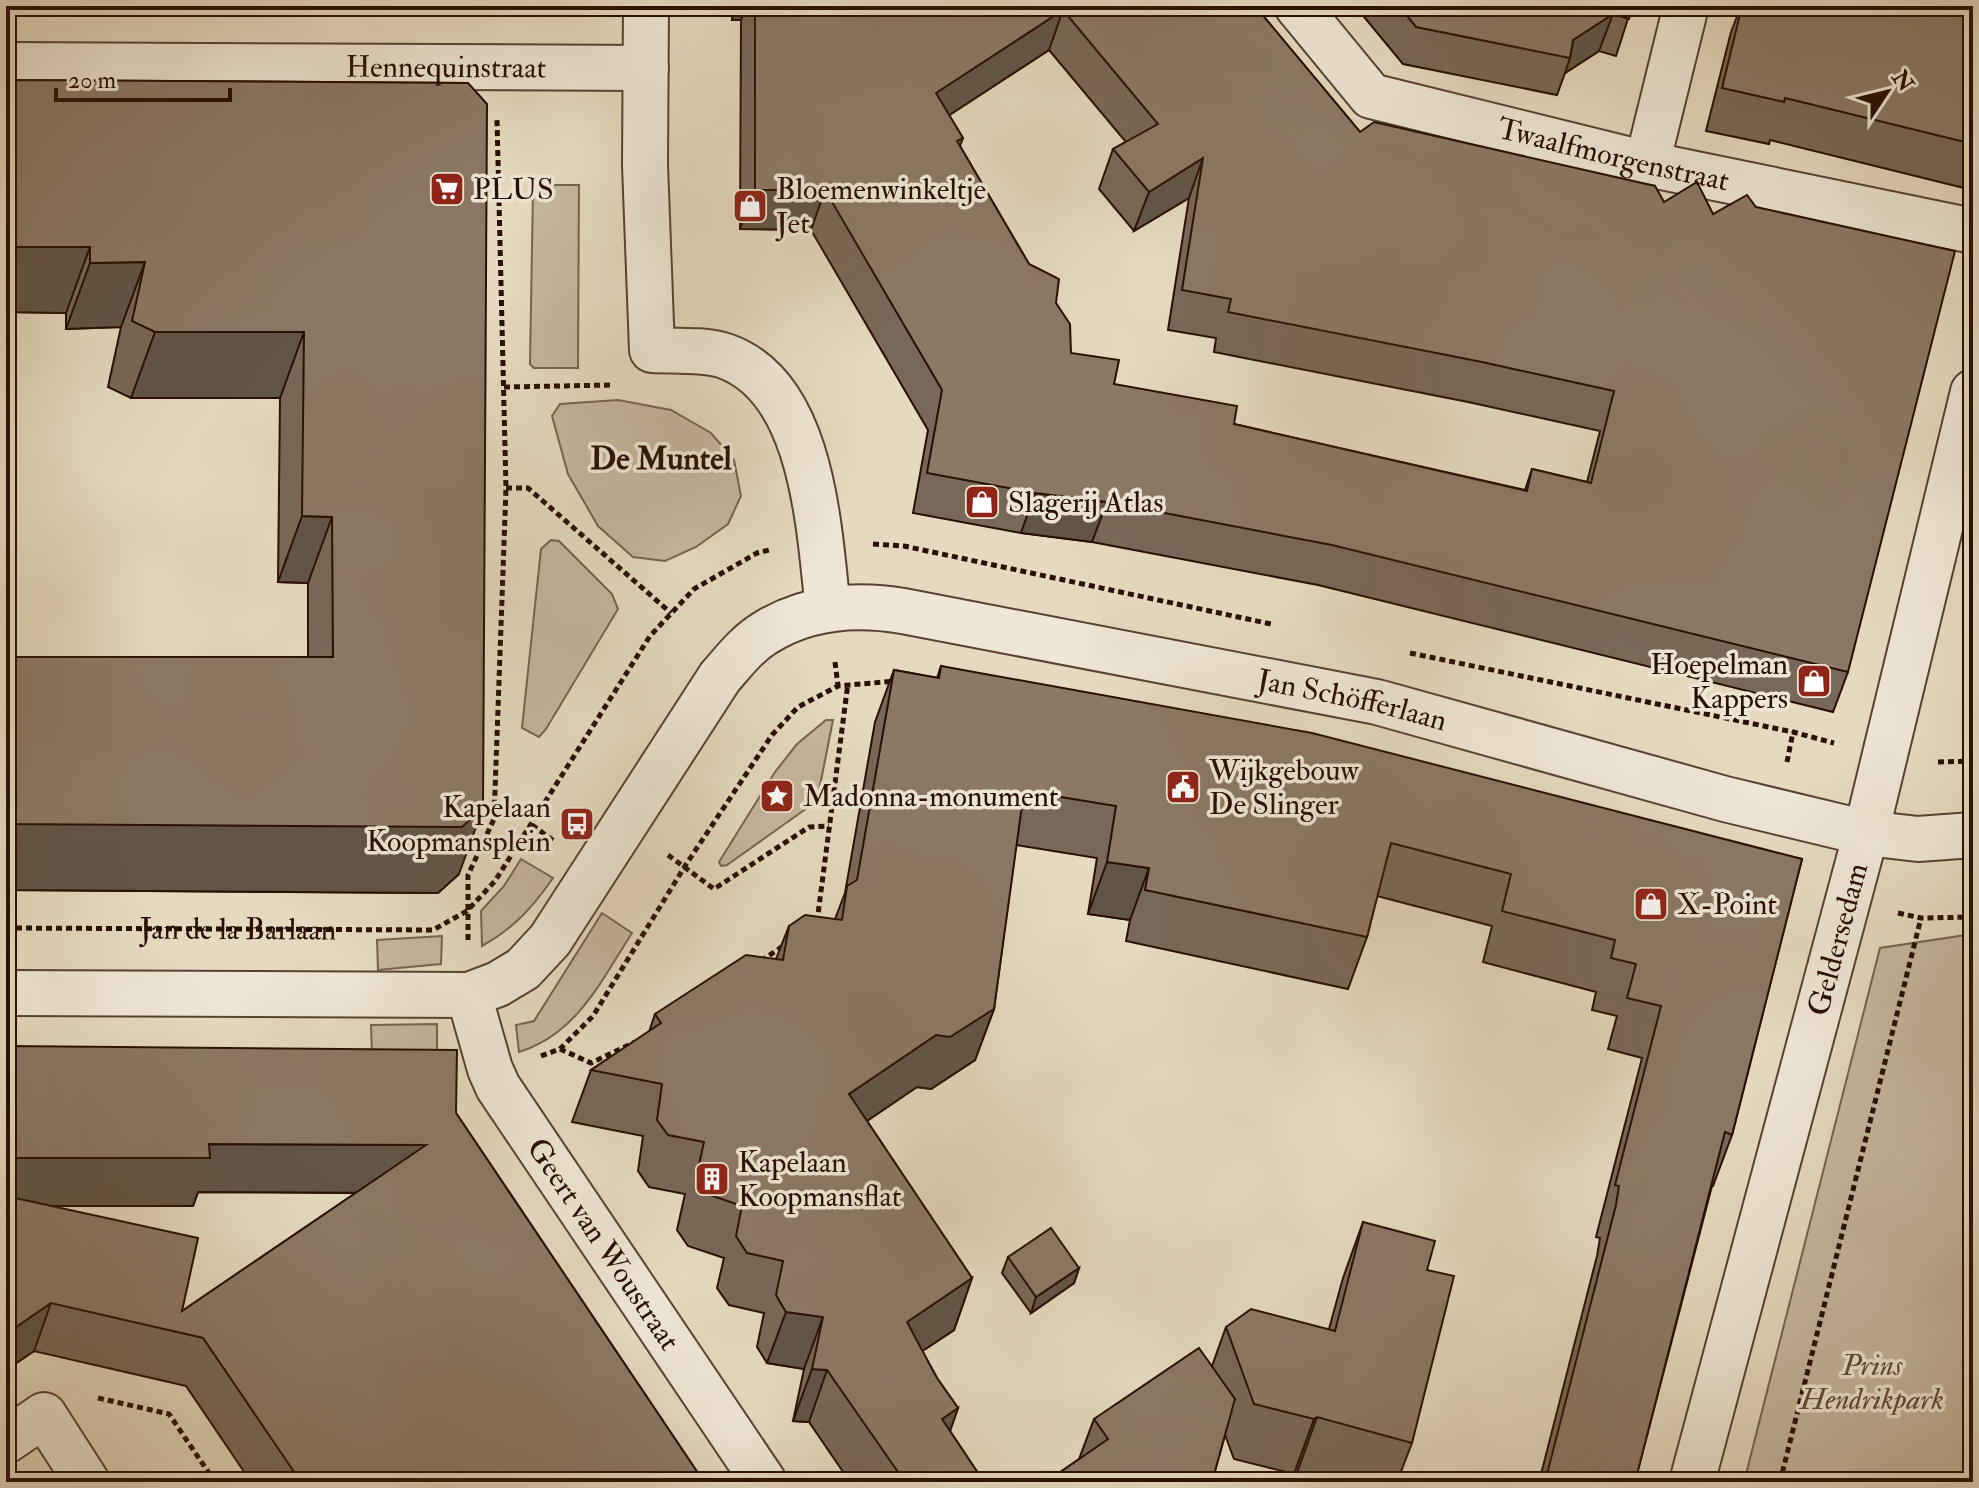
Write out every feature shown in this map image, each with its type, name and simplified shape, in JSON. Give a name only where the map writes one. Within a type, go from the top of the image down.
[{"type":"street","points":[[6,993],[469,995],[498,984],[523,969],[550,940],[720,677],[746,647],[790,620],[828,609],[809,466],[786,413],[767,385],[748,368],[723,355],[652,350],[645,165],[646,6]]},
{"type":"street","name":"Twaalfmorgenstraat","points":[[1297,6],[1371,96],[1647,164],[1973,231]]},
{"type":"street","points":[[1647,164],[1686,6]]},
{"type":"street","name":"Hennequinstraat","points":[[6,65],[646,68]]},
{"type":"street","name":"Geldersedam","points":[[1692,1482],[1866,833],[1973,392]]},
{"type":"street","name":"Jan Schöfferlaan","points":[[828,609],[854,606],[903,611],[1377,702],[1725,799],[1866,833],[1918,839],[1973,835]]},
{"type":"street","name":"Geert van Woustraat","points":[[469,995],[498,1087],[764,1482]]},
{"type":"street","points":[[6,1441],[44,1415],[87,1482]]},
{"type":"path","points":[[467,911],[468,875],[494,819],[506,488],[495,67]]},
{"type":"path","points":[[504,387],[652,384],[652,350]]},
{"type":"path","points":[[506,488],[528,488],[671,613]]},
{"type":"path","points":[[467,911],[495,881],[650,636],[671,613],[694,589],[757,553],[820,538]]},
{"type":"path","points":[[490,1069],[519,1064],[560,1049],[593,1016],[685,866],[772,735],[798,707],[848,683],[901,681]]},
{"type":"path","points":[[817,923],[848,683]]},
{"type":"path","points":[[532,825],[562,846]]},
{"type":"path","points":[[664,852],[714,889],[809,827],[829,826]]},
{"type":"path","points":[[1848,902],[1921,918],[1973,917]]},
{"type":"path","name":"Jan de la Barlaan","points":[[6,928],[433,930],[467,911]]},
{"type":"path","points":[[1780,1482],[1921,918]]},
{"type":"path","points":[[753,967],[791,940]]},
{"type":"path","points":[[560,1049],[591,1063],[649,1035]]},
{"type":"path","points":[[92,1396],[169,1414],[215,1482]]},
{"type":"green space","points":[[537,185],[579,185],[578,368],[534,368],[530,364],[533,190]]},
{"type":"green space","points":[[618,400],[671,410],[711,433],[734,460],[741,496],[728,524],[696,547],[665,561],[633,557],[598,526],[568,474],[552,416],[560,404]]},
{"type":"green space","points":[[551,540],[559,541],[612,594],[618,609],[539,737],[522,728],[541,549]]},
{"type":"green space","points":[[826,720],[833,720],[817,801],[727,865],[721,866],[719,862],[775,772],[797,744]]},
{"type":"green space","points":[[521,859],[553,878],[522,916],[482,946],[481,911],[504,886]]},
{"type":"green space","points":[[602,913],[632,933],[598,987],[572,1019],[557,1033],[519,1052],[516,1025],[534,1021]]},
{"type":"green space","name":"Prins Hendrikpark","points":[[1973,934],[1973,1482],[1744,1482],[1880,948]]},
{"type":"green space","points":[[442,936],[441,964],[378,970],[377,940]]},
{"type":"green space","points":[[437,1024],[437,1053],[372,1055],[371,1025]]},
{"type":"building","points":[[755,6],[1255,6],[1360,132],[1374,122],[1655,186],[1664,202],[1697,182],[1713,214],[1747,195],[1756,207],[1955,251],[1848,672],[1332,545],[1107,502],[1035,493],[927,473],[942,390],[825,190],[755,190]],"holes":[[[1063,10],[1158,124],[1113,149],[1149,192],[1203,158],[1182,290],[1231,299],[1228,312],[1614,391],[1591,483],[1532,469],[1527,491],[1234,424],[1237,406],[1114,384],[1119,360],[1071,353],[1070,324],[1056,303],[1059,279],[1029,264],[957,141],[963,138],[936,93]]]},
{"type":"building","points":[[1399,6],[1632,6],[1629,19],[1613,14],[1573,40],[1570,58],[1416,27]]},
{"type":"building","points":[[1742,6],[1973,6],[1973,144],[1785,98],[1784,102],[1722,88]]},
{"type":"building","points":[[6,80],[468,83],[487,104],[483,808],[462,827],[6,824],[6,657],[333,657],[332,517],[302,516],[304,332],[155,332],[132,321],[145,262],[90,263],[90,247],[6,247]]},
{"type":"building","points":[[941,666],[1312,733],[1802,859],[1732,1135],[1725,1132],[1635,1482],[1545,1482],[1616,1205],[1619,1186],[1615,1185],[1661,1006],[1627,998],[1636,964],[1611,958],[1615,940],[1502,911],[1511,874],[1391,843],[1367,937],[1145,890],[1149,868],[1107,862],[1116,806],[1024,791],[994,1009],[950,1037],[936,1035],[849,1094],[972,1278],[907,1322],[937,1378],[958,1408],[942,1419],[984,1482],[905,1482],[827,1370],[812,1369],[823,1317],[786,1312],[776,1295],[783,1261],[747,1253],[736,1236],[742,1206],[707,1194],[696,1178],[704,1142],[668,1135],[657,1120],[662,1084],[591,1070],[661,1023],[655,1014],[746,955],[783,960],[789,926],[805,915],[842,920],[847,886],[857,880],[894,670],[939,678]]},
{"type":"building","points":[[6,1046],[457,1050],[456,1113],[704,1482],[301,1482],[203,1338],[51,1303],[6,1334],[6,1196],[198,1238],[182,1311],[426,1145],[209,1144],[210,1158],[6,1158]]},
{"type":"building","points":[[1363,1222],[1435,1241],[1427,1270],[1454,1276],[1412,1443],[1317,1417],[1314,1419],[1254,1404],[1226,1327],[1251,1309],[1335,1331]]},
{"type":"building","points":[[1051,1228],[1079,1268],[1036,1297],[1008,1257]]},
{"type":"building","points":[[1199,1348],[1235,1399],[1213,1478],[1207,1482],[1046,1482],[1108,1439],[1094,1419]]},
{"type":"building","points":[[7,1463],[19,1482],[6,1482]]},
{"type":"place","name":"PLUS","points":[[447,189]]},
{"type":"place","name":"Bloemenwinkeltje Jet","points":[[750,206]]},
{"type":"place","name":"Slagerij Atlas","points":[[982,502]]},
{"type":"place","name":"Hoepelman Kappers","points":[[1814,681]]},
{"type":"place","name":"Wijkgebouw De Slinger","points":[[1183,787]]},
{"type":"place","name":"Madonna-monument","points":[[777,796]]},
{"type":"place","name":"Kapelaan Koopmansplein","points":[[577,824]]},
{"type":"place","name":"X-Point","points":[[1651,904]]},
{"type":"place","name":"Kapelaan Koopmansflat","points":[[712,1179]]},
{"type":"district","name":"De Muntel","points":[[661,458]]}]
